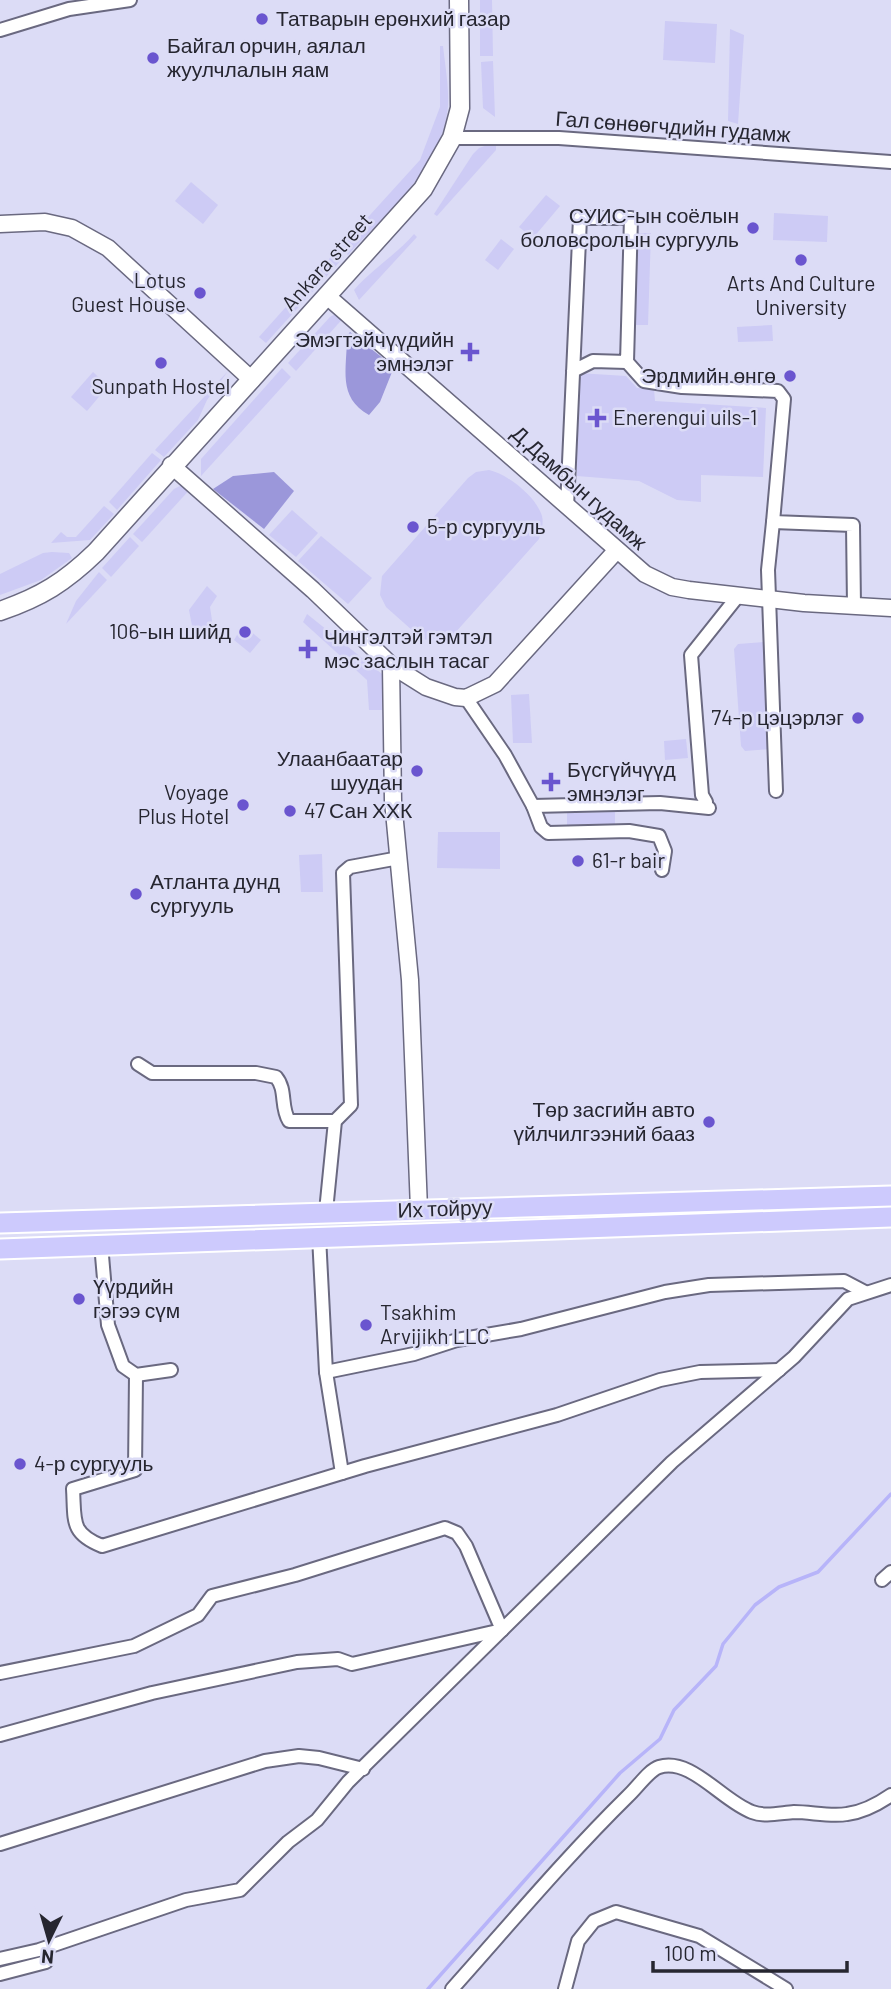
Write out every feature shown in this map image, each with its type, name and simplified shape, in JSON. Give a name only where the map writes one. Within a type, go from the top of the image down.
[{"type":"main road","name":"Ankara street","points":[[0,611],[37,598],[76,571],[424,189],[453,138],[460,108],[459,0]]},
{"type":"main road","name":"Их тойруу","points":[[0,1223],[326,1211],[544,1208],[891,1196]]},
{"type":"main road","name":"Их тойруу","points":[[0,1249],[891,1217]]},
{"type":"street","points":[[0,30],[69,9],[130,0]]},
{"type":"street","name":"Гал сөнөөгчдийн гудамж","points":[[453,138],[559,138],[891,162]]},
{"type":"street","points":[[567,507],[580,218],[631,218],[627,362],[644,381],[682,387],[778,391],[784,398],[768,570],[776,791]]},
{"type":"street","points":[[0,224],[45,222],[72,228],[108,248],[252,380]]},
{"type":"street","name":"Д.Дамбын гудамж","points":[[327,296],[645,574],[672,587],[769,599],[891,608]]},
{"type":"street","points":[[573,371],[593,361],[627,362]]},
{"type":"street","points":[[172,465],[313,590],[391,665],[426,687],[466,698],[505,755],[533,806],[541,827],[548,833],[629,831],[659,836],[665,851],[662,870]]},
{"type":"street","points":[[773,522],[853,525],[854,606]]},
{"type":"street","points":[[466,698],[495,684],[616,551]]},
{"type":"street","points":[[533,806],[660,803],[707,805],[702,795],[691,655],[738,596]]},
{"type":"street","points":[[391,665],[393,801],[410,980],[419,1209]]},
{"type":"street","points":[[326,1211],[335,1121],[351,1105],[343,873],[350,867],[399,858]]},
{"type":"street","points":[[138,1063],[152,1073],[256,1073],[276,1077],[282,1086],[283,1106],[289,1121],[335,1121]]},
{"type":"street","points":[[319,1236],[326,1372],[342,1473]]},
{"type":"street","points":[[100,1244],[108,1325],[123,1366],[136,1375],[171,1370]]},
{"type":"street","points":[[326,1372],[414,1354],[457,1340],[521,1329],[664,1293],[709,1285],[844,1281],[865,1292]]},
{"type":"street","points":[[0,1959],[38,1950],[186,1900],[240,1890],[288,1842],[317,1820],[362,1769],[672,1462],[779,1370],[848,1299],[891,1285]]},
{"type":"street","points":[[136,1375],[135,1470],[73,1489],[75,1526],[85,1539],[102,1546],[342,1473],[557,1415],[660,1380],[700,1372],[779,1370]]},
{"type":"street","points":[[0,1673],[134,1646],[198,1615],[212,1596],[295,1575],[445,1528],[457,1532],[466,1546],[502,1630]]},
{"type":"street","points":[[0,1735],[152,1693],[297,1662],[338,1659],[352,1664],[502,1630]]},
{"type":"street","points":[[0,1844],[265,1761],[299,1756],[362,1769]]},
{"type":"street","points":[[452,1989],[494,1945],[573,1850],[657,1767],[678,1765],[689,1768],[719,1795],[752,1813],[762,1815],[794,1812],[846,1815],[877,1805],[891,1795]]},
{"type":"street","points":[[565,1989],[578,1941],[594,1921],[616,1912],[699,1936],[786,1989]]},
{"type":"street","points":[[0,1974],[46,1962]]},
{"type":"shaded area","points":[[480,0],[492,0],[493,56],[480,56]]},
{"type":"shaded area","points":[[665,21],[717,24],[715,63],[663,60]]},
{"type":"shaded area","points":[[730,29],[744,35],[738,124],[728,121]]},
{"type":"shaded area","points":[[440,46],[443,46],[448,105],[436,148],[411,187],[348,255],[340,248],[420,160],[440,107]]},
{"type":"shaded area","points":[[493,61],[495,117],[483,108],[481,62]]},
{"type":"shaded area","points":[[496,142],[496,150],[437,216],[434,214],[473,154],[479,148]]},
{"type":"shaded area","points":[[191,182],[218,205],[203,224],[175,201]]},
{"type":"shaded area","points":[[546,195],[560,206],[533,238],[519,227]]},
{"type":"shaded area","points":[[774,213],[828,216],[827,242],[773,240]]},
{"type":"shaded area","points":[[636,233],[651,233],[648,325],[633,325]]},
{"type":"shaded area","points":[[414,234],[417,237],[359,300],[354,290]]},
{"type":"shaded area","points":[[501,239],[514,249],[498,270],[485,260]]},
{"type":"shaded area","points":[[337,250],[344,257],[266,343],[259,337]]},
{"type":"shaded area","points":[[337,313],[346,315],[296,371],[288,363],[330,317]]},
{"type":"shaded area","points":[[772,325],[773,341],[738,342],[737,327]]},
{"type":"shaded area","points":[[350,332],[394,367],[380,402],[369,415],[352,400],[348,391],[347,336]]},
{"type":"shaded area","points":[[282,368],[291,377],[201,476],[201,459]]},
{"type":"shaded area","points":[[228,371],[207,400],[198,420],[164,457],[155,450]]},
{"type":"shaded area","points":[[93,372],[108,386],[87,411],[71,397]]},
{"type":"shaded area","points":[[578,373],[626,376],[637,388],[654,389],[655,401],[766,408],[763,477],[701,475],[701,502],[677,500],[639,481],[577,476]]},
{"type":"shaded area","points":[[152,453],[161,460],[117,510],[109,502]]},
{"type":"shaded area","points":[[489,470],[511,480],[536,505],[543,521],[539,539],[454,634],[434,641],[422,639],[386,607],[380,595],[382,576],[468,478],[476,472]]},
{"type":"shaded area","points":[[274,472],[294,491],[264,529],[213,489],[233,476]]},
{"type":"shaded area","points":[[182,485],[192,487],[142,542],[133,534],[174,489]]},
{"type":"shaded area","points":[[104,506],[114,514],[90,540],[51,543],[61,532],[67,537],[76,537]]},
{"type":"shaded area","points":[[292,510],[318,533],[296,557],[269,535]]},
{"type":"shaded area","points":[[321,536],[372,578],[348,604],[298,561]]},
{"type":"shaded area","points":[[130,537],[139,546],[111,577],[102,568]]},
{"type":"shaded area","points":[[43,553],[69,553],[72,558],[41,580],[0,595],[0,574]]},
{"type":"shaded area","points":[[99,572],[107,580],[66,624],[76,601]]},
{"type":"shaded area","points":[[207,586],[217,596],[210,607],[213,627],[193,631],[189,610]]},
{"type":"shaded area","points":[[307,614],[382,674],[382,710],[369,710],[367,680],[303,622]]},
{"type":"shaded area","name":"106-ын шийд","points":[[243,625],[261,640],[250,653],[234,640]]},
{"type":"shaded area","points":[[764,642],[771,749],[745,751],[741,746],[734,649],[738,644]]},
{"type":"shaded area","points":[[529,694],[532,743],[513,743],[511,695]]},
{"type":"shaded area","points":[[686,739],[688,758],[665,760],[664,741]]},
{"type":"shaded area","points":[[615,812],[615,830],[567,830],[567,813]]},
{"type":"shaded area","points":[[438,832],[500,832],[500,869],[437,868]]},
{"type":"shaded area","points":[[322,854],[323,892],[301,892],[299,855]]},
{"type":"waterway","points":[[428,1989],[620,1773],[660,1739],[674,1710],[716,1666],[723,1644],[755,1605],[779,1587],[818,1572],[891,1494]]},
{"type":"place","name":"Татварын ерөнхий газар","points":[[262,19]]},
{"type":"place","name":"Байгал орчин, аялал жуулчлалын яам","points":[[153,58]]},
{"type":"place","name":"СУИС-ын соёлын боловсролын сургууль","points":[[753,228]]},
{"type":"place","name":"Arts And Culture University","points":[[801,260]]},
{"type":"place","name":"Lotus Guest House","points":[[200,293]]},
{"type":"place","name":"Эмэгтэйчүүдийн эмнэлэг","points":[[470,352]]},
{"type":"place","name":"Sunpath Hostel","points":[[161,363]]},
{"type":"place","name":"Эрдмийн өнгө","points":[[790,376]]},
{"type":"place","name":"Enerengui uils-1","points":[[597,418]]},
{"type":"place","name":"5-р сургууль","points":[[413,527]]},
{"type":"place","name":"106-ын шийд","points":[[245,632]]},
{"type":"place","name":"Чингэлтэй гэмтэл мэс заслын тасаг","points":[[308,649]]},
{"type":"place","name":"74-р цэцэрлэг","points":[[858,718]]},
{"type":"place","name":"Улаанбаатар шуудан","points":[[417,771]]},
{"type":"place","name":"Бүсгүйчүүд эмнэлэг","points":[[551,782]]},
{"type":"place","name":"Voyage Plus Hotel","points":[[243,805]]},
{"type":"place","name":"47 Сан ХХК","points":[[290,811]]},
{"type":"place","name":"61-r bair","points":[[578,861]]},
{"type":"place","name":"Атланта дунд сургууль","points":[[136,894]]},
{"type":"place","name":"Төр засгийн авто үйлчилгээний бааз","points":[[709,1122]]},
{"type":"place","name":"Үүрдийн гэгээ сүм","points":[[79,1299]]},
{"type":"place","name":"Tsakhim Arvijikh LLC","points":[[366,1325]]},
{"type":"place","name":"4-р сургууль","points":[[20,1464]]}]
